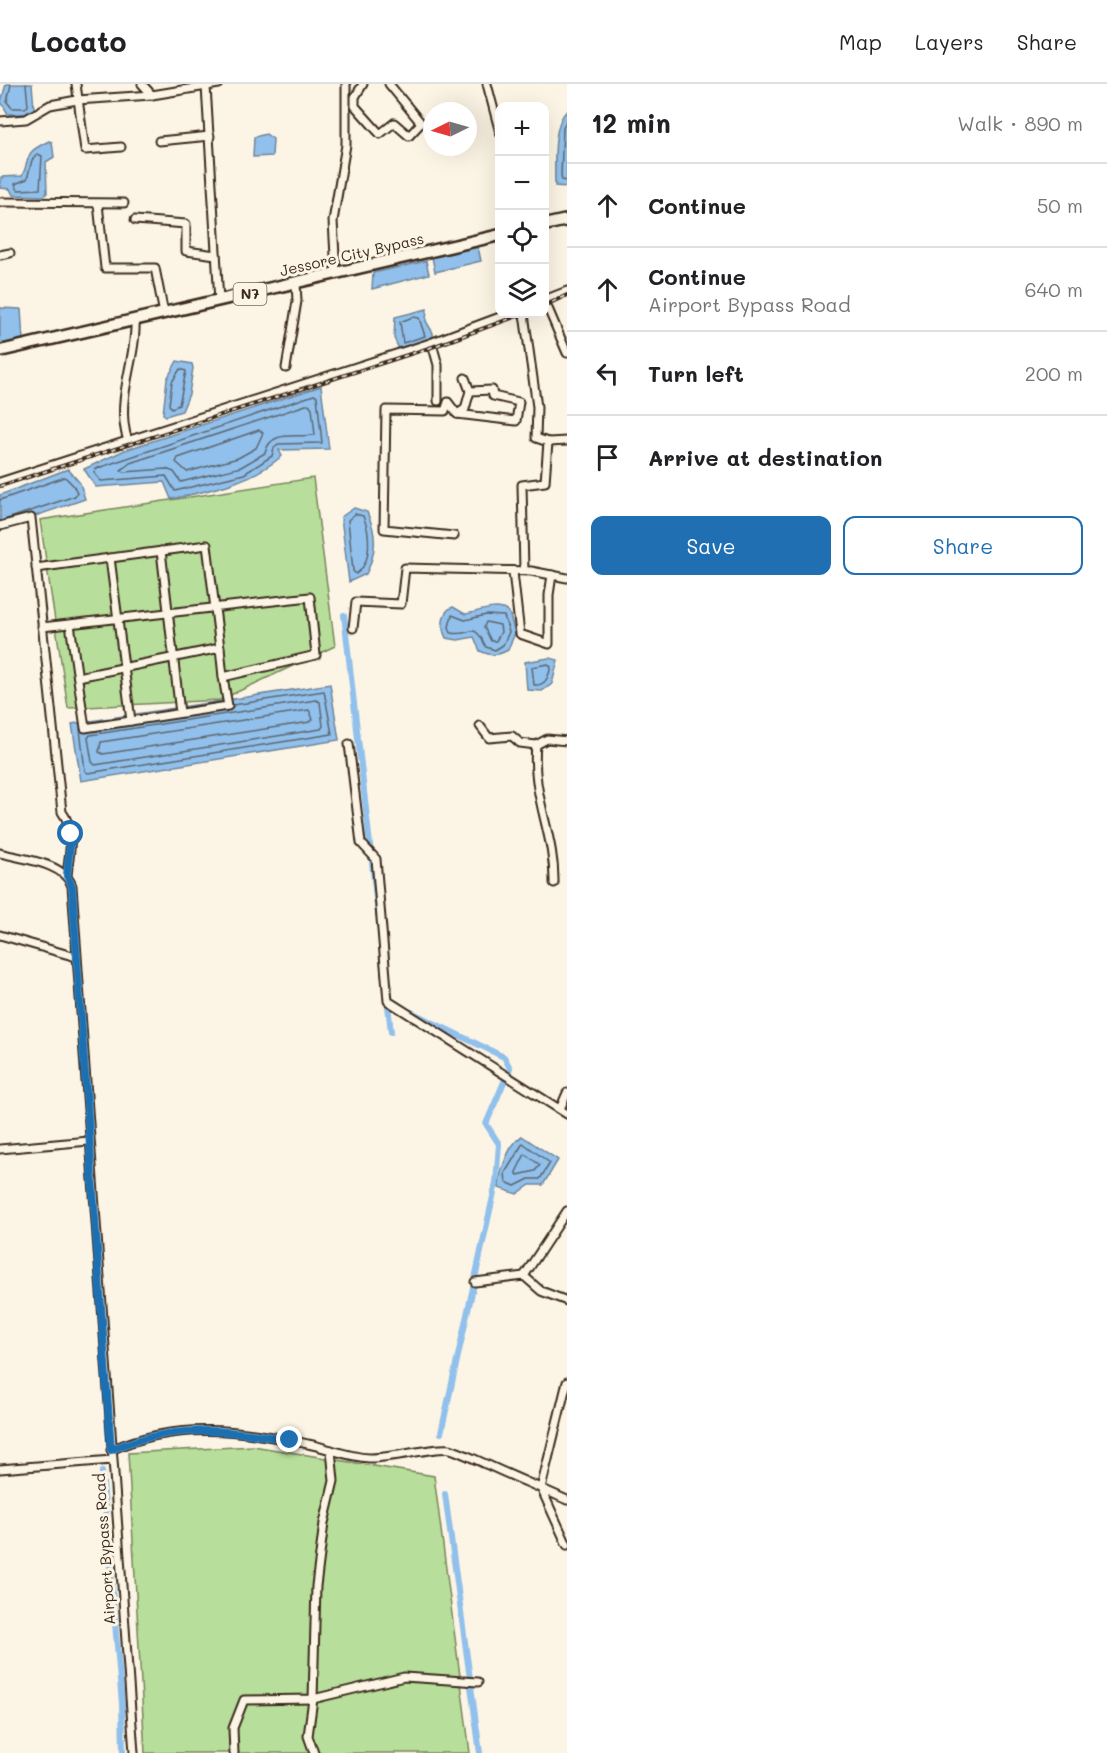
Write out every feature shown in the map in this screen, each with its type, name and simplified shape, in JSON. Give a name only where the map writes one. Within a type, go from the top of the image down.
[{"type":"highway","points":[[549,224],[567,220]]},
{"type":"highway","name":"Jessore City Bypass","points":[[0,351],[495,237]]},
{"type":"street","points":[[76,84],[85,150],[121,147]]},
{"type":"street","points":[[142,84],[152,95]]},
{"type":"street","points":[[0,121],[26,119],[50,105],[77,100],[152,95],[219,84]]},
{"type":"street","points":[[336,274],[333,221],[346,145],[346,84]]},
{"type":"street","points":[[363,84],[355,97],[355,106],[380,134],[394,123],[408,136],[421,123],[417,115],[389,84]]},
{"type":"street","points":[[487,84],[495,114]]},
{"type":"street","points":[[206,86],[219,301]]},
{"type":"street","points":[[159,141],[210,136]]},
{"type":"street","points":[[0,202],[124,203]]},
{"type":"street","points":[[98,204],[105,268],[155,268],[164,314]]},
{"type":"street","points":[[135,220],[186,224],[186,251],[216,255]]},
{"type":"street","points":[[0,255],[10,253]]},
{"type":"street","points":[[286,368],[297,301],[296,283]]},
{"type":"street","points":[[549,298],[567,291]]},
{"type":"street","points":[[549,309],[565,343],[567,353]]},
{"type":"street","points":[[0,482],[430,344],[498,318]]},
{"type":"street","points":[[525,318],[530,337],[531,370],[537,407],[536,438],[548,442],[567,441]]},
{"type":"street","points":[[128,441],[123,421],[125,384],[136,340],[135,320]]},
{"type":"street","points":[[433,347],[438,365],[438,400]]},
{"type":"street","points":[[457,414],[465,409],[470,392],[465,378]]},
{"type":"street","points":[[454,537],[384,529],[386,410],[446,411],[448,402],[457,414],[516,421],[519,402],[494,396],[492,390],[470,392]]},
{"type":"street","points":[[524,570],[522,485],[545,482],[548,442]]},
{"type":"street","name":"Airport Bypass Road","points":[[0,526],[31,518],[62,812],[70,821],[67,876],[72,886],[82,1015],[89,1141],[134,1753]]},
{"type":"street","points":[[36,568],[207,545],[228,706],[85,728],[70,624]]},
{"type":"street","points":[[161,551],[180,713]]},
{"type":"street","points":[[110,558],[131,721]]},
{"type":"street","points":[[353,628],[356,602],[401,604],[405,568],[524,570],[567,578]]},
{"type":"street","points":[[513,572],[520,634],[549,644],[549,595],[552,575]]},
{"type":"street","points":[[42,627],[310,597],[316,655],[223,677]]},
{"type":"street","points":[[78,676],[220,648]]},
{"type":"street","points":[[480,726],[489,738],[512,736],[520,743],[536,745],[547,738],[567,741]]},
{"type":"street","points":[[349,744],[361,843],[376,859],[388,1001],[563,1112],[567,1093]]},
{"type":"street","points":[[536,745],[535,784],[554,864],[554,883]]},
{"type":"street","points":[[0,853],[53,868],[67,876]]},
{"type":"street","points":[[0,935],[76,957]]},
{"type":"street","points":[[74,1012],[82,1015]]},
{"type":"street","points":[[0,1149],[89,1141]]},
{"type":"street","points":[[524,1276],[567,1211]]},
{"type":"street","points":[[475,1282],[524,1276],[541,1291],[567,1300]]},
{"type":"street","points":[[567,1382],[541,1488],[567,1545]]},
{"type":"street","points":[[111,1450],[170,1432],[199,1430],[237,1430],[331,1450],[343,1455],[382,1458],[448,1448],[567,1500]]},
{"type":"street","points":[[314,1753],[308,1736],[313,1699],[316,1586],[324,1523],[334,1481],[331,1450]]},
{"type":"street","points":[[0,1469],[112,1460]]},
{"type":"street","points":[[234,1753],[233,1728],[244,1700],[313,1699],[404,1677],[478,1682]]},
{"type":"green space","points":[[313,478],[335,646],[220,700],[68,708],[40,520]]},
{"type":"green space","points":[[253,1446],[434,1476],[470,1753],[145,1753],[128,1453]]},
{"type":"water","points":[[6,84],[32,84],[34,109],[28,114],[8,114],[1,102]]},
{"type":"water","points":[[567,111],[567,187],[555,186],[555,146],[559,125]]},
{"type":"water","points":[[266,134],[273,139],[272,156],[253,157],[254,137]]},
{"type":"water","points":[[49,141],[52,142],[54,157],[46,162],[47,193],[44,196],[13,195],[10,189],[0,188],[1,177],[22,176],[31,152]]},
{"type":"water","points":[[478,247],[481,261],[435,272],[432,257]]},
{"type":"water","points":[[426,261],[429,274],[372,289],[373,273]]},
{"type":"water","points":[[0,308],[21,309],[23,340],[0,345]]},
{"type":"water","points":[[427,309],[426,321],[433,333],[433,339],[399,349],[394,338],[395,317]]},
{"type":"water","points":[[177,361],[192,364],[189,394],[182,411],[166,416],[163,414],[167,379]]},
{"type":"water","points":[[321,386],[329,449],[279,450],[282,456],[270,465],[230,484],[171,499],[164,482],[96,487],[84,469],[125,450]]},
{"type":"water","points":[[68,469],[80,483],[85,499],[0,528],[0,495]]},
{"type":"water","points":[[354,508],[367,512],[373,528],[374,550],[366,574],[349,582],[341,517]]},
{"type":"water","points":[[453,607],[465,614],[493,608],[509,612],[515,633],[508,650],[491,654],[480,651],[474,637],[458,640],[446,638],[443,620],[446,612]]},
{"type":"water","points":[[549,658],[558,660],[552,684],[542,691],[527,690],[525,662]]},
{"type":"water","points":[[330,684],[339,740],[81,781],[72,724]]},
{"type":"water","points":[[522,1136],[558,1160],[543,1185],[530,1185],[517,1194],[499,1188],[499,1182],[512,1146]]},
{"type":"waterway","points":[[344,615],[378,915]]},
{"type":"waterway","points":[[387,997],[391,1032]]},
{"type":"waterway","points":[[411,1012],[504,1057],[510,1068],[486,1124],[499,1144],[496,1183],[441,1433]]},
{"type":"waterway","points":[[102,1472],[122,1704],[123,1753]]},
{"type":"waterway","points":[[445,1494],[480,1753]]},
{"type":"railway","points":[[549,304],[567,295]]},
{"type":"railway","points":[[0,486],[432,347],[512,318]]},
{"type":"route","points":[[71,834],[67,876],[72,886],[82,1015],[111,1450],[131,1441],[170,1432],[199,1430],[237,1430],[290,1440]]}]
